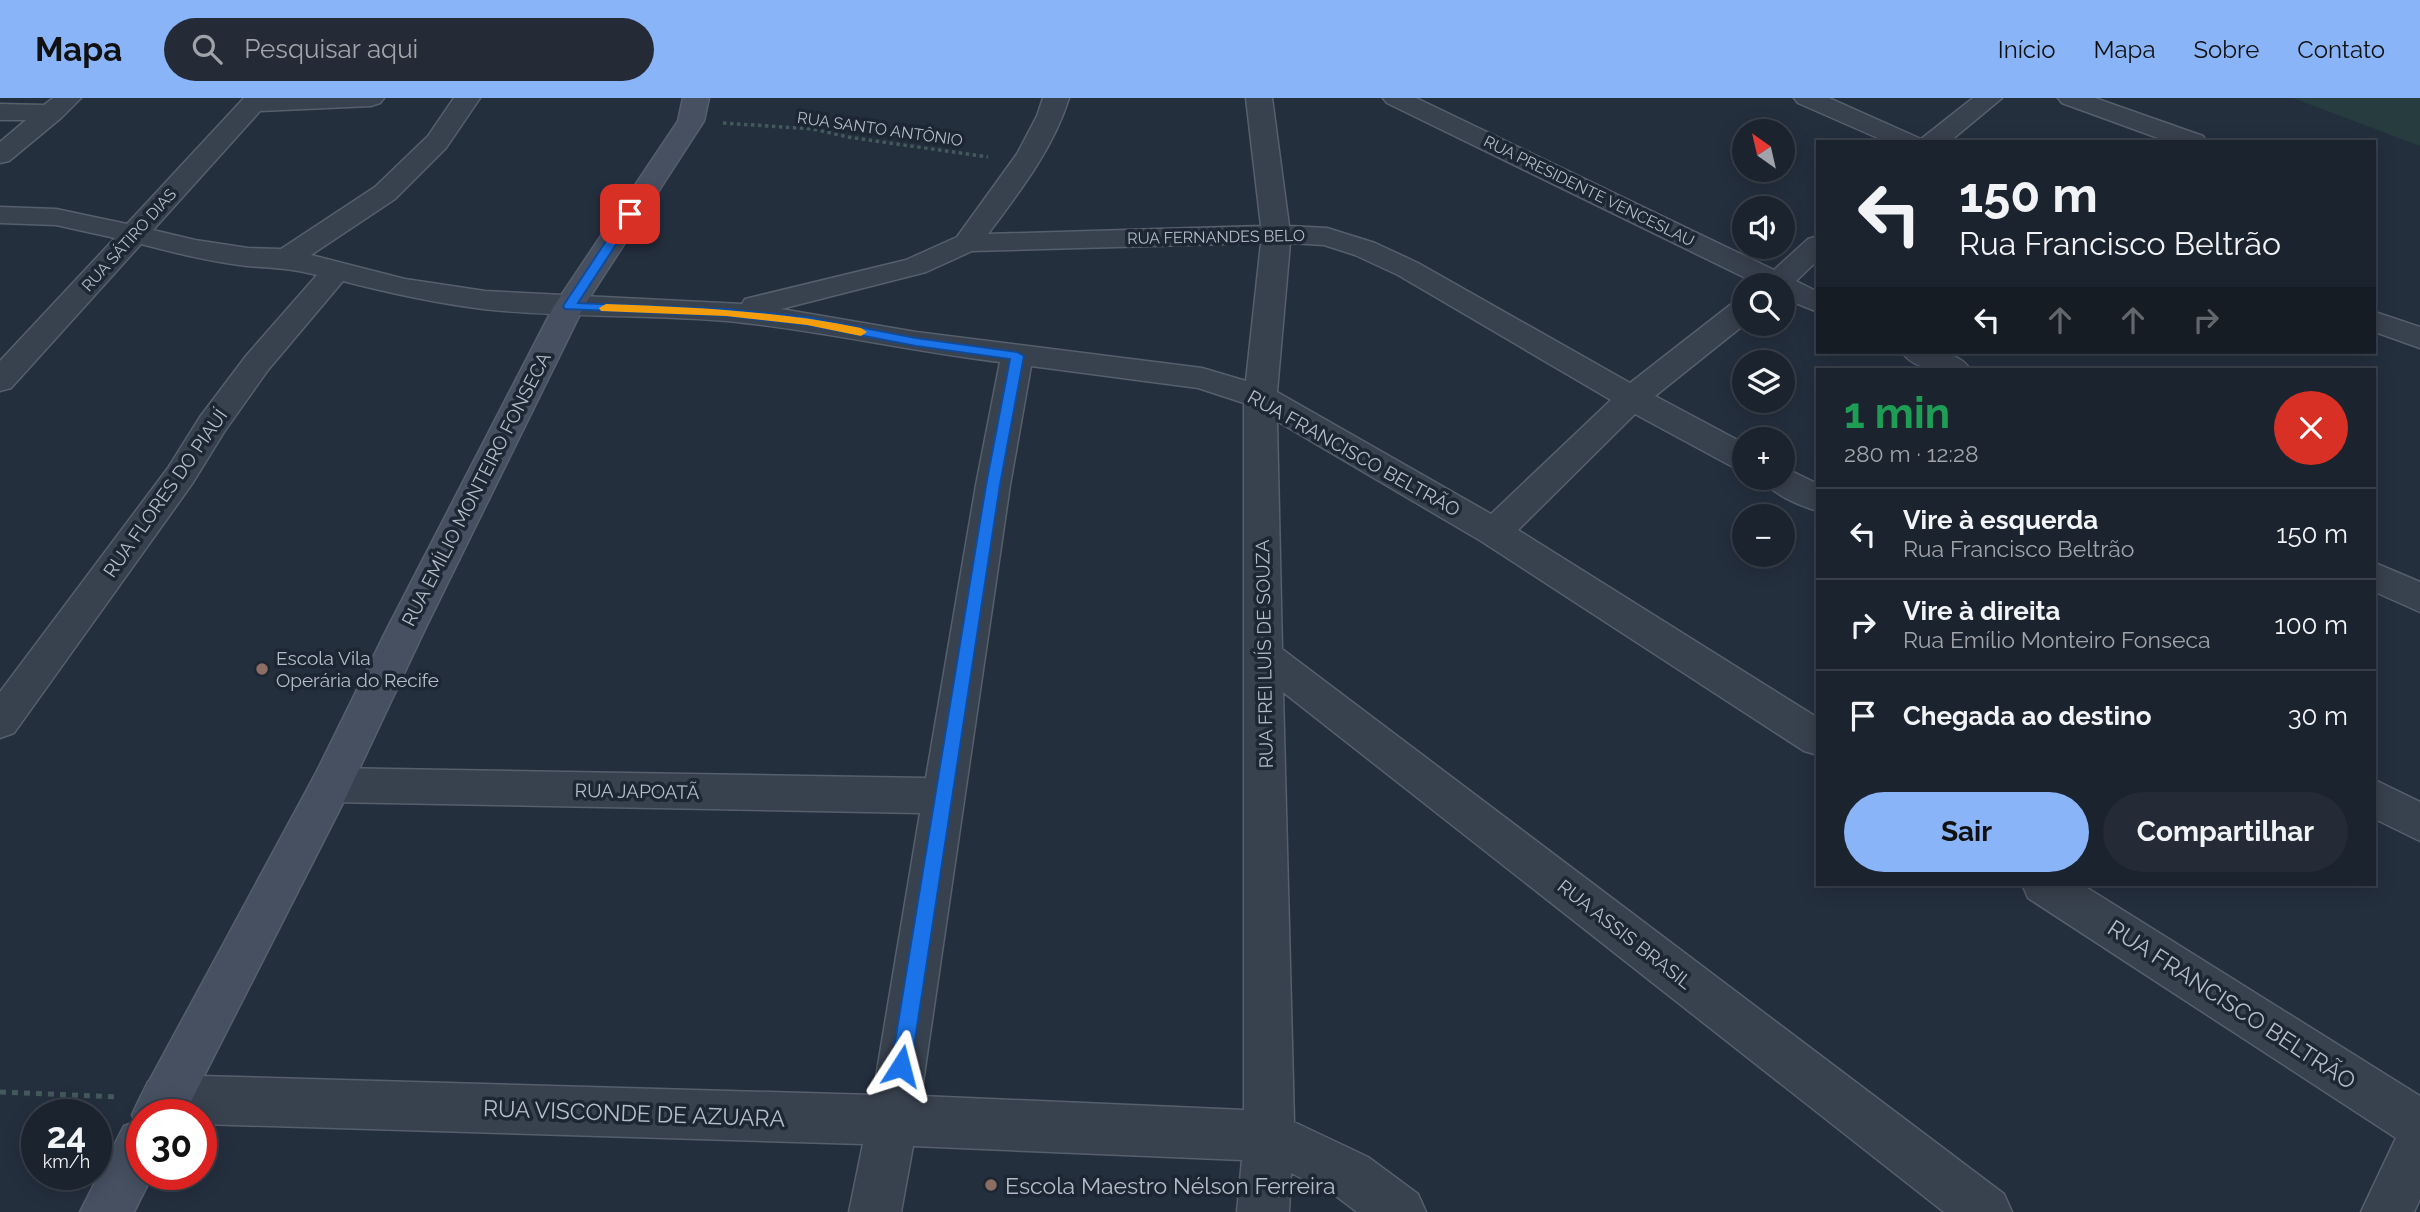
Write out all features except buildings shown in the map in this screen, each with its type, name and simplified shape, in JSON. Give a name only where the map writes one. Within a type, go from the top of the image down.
[{"type":"main road","name":"RUA EMÍLIO MONTEIRO FONSECA","points":[[165,1099],[331,785],[412,616],[569,306],[693,110]]},
{"type":"main road","points":[[106,1212],[126,1174]]},
{"type":"street","points":[[255,101],[371,98]]},
{"type":"street","points":[[287,258],[385,193],[437,142],[467,98]]},
{"type":"street","points":[[967,243],[1036,144],[1056,98]]},
{"type":"street","name":"RUA FREI LUÍS DE SOUZA","points":[[1259,98],[1276,234],[1260,397],[1269,1136],[1263,1212]]},
{"type":"street","name":"RUA PRESIDENTE VENCESLAU","points":[[1396,98],[1754,273]]},
{"type":"street","points":[[1807,98],[1905,140]]},
{"type":"street","points":[[1935,140],[1989,98]]},
{"type":"street","points":[[2071,98],[2188,140]]},
{"type":"street","name":"RUA SÁTIRO DIAS","points":[[0,381],[255,101]]},
{"type":"street","points":[[0,112],[60,106]]},
{"type":"street","points":[[0,155],[60,106]]},
{"type":"street","name":"RUA FRANCISCO BELTRÃO","points":[[0,215],[56,217],[136,233],[195,249],[248,257],[287,258],[418,290],[485,300],[726,313],[807,321],[916,342],[1202,379],[1260,397],[1494,532],[1816,738]]},
{"type":"street","name":"RUA FERNANDES BELO","points":[[726,313],[916,266],[967,243],[1276,234],[1328,237],[1365,249],[1408,269],[1632,398],[1732,452]]},
{"type":"street","points":[[1791,273],[1816,247]]},
{"type":"street","name":"RUA FLORES DO PIAUÍ","points":[[0,722],[180,476],[212,425],[257,363],[336,271]]},
{"type":"street","name":"RUA PRESIDENTE VENCESLAU","points":[[1795,292],[1816,302]]},
{"type":"street","points":[[1494,532],[1632,398],[1732,319]]},
{"type":"street","points":[[2376,321],[2420,338]]},
{"type":"street","points":[[1922,354],[1952,368]]},
{"type":"street","points":[[875,1212],[892,1121],[993,485],[1017,356]]},
{"type":"street","points":[[1795,487],[1816,498]]},
{"type":"street","points":[[2376,576],[2420,598]]},
{"type":"street","name":"RUA ASSIS BRASIL","points":[[1264,656],[1986,1212]]},
{"type":"street","name":"RUA JAPOATÃ","points":[[331,785],[943,796]]},
{"type":"street","points":[[2376,799],[2420,823]]},
{"type":"street","name":"RUA FRANCISCO BELTRÃO","points":[[2047,886],[2420,1125]]},
{"type":"street","name":"RUA VISCONDE DE AZUARA","points":[[217,1108],[892,1121],[1269,1136]]},
{"type":"street","points":[[1269,1136],[1350,1175],[1400,1212]]},
{"type":"street","points":[[2386,1212],[2420,1144]]},
{"type":"path","name":"RUA SANTO ANTÔNIO","points":[[693,110],[848,137],[1023,162]]},
{"type":"path","points":[[0,1092],[126,1104]]},
{"type":"green space","points":[[2293,98],[2420,98],[2420,146]]},
{"type":"slow traffic","points":[[606,308],[726,313],[807,321],[861,332]]},
{"type":"place","name":"Escola Vila Operária do Recife","points":[[262,669]]},
{"type":"place","name":"Escola Maestro Nélson Ferreira","points":[[991,1185]]},
{"type":"route","points":[[630,214],[569,306],[726,313],[807,321],[916,342],[1017,356],[993,485],[901,1066]]}]
